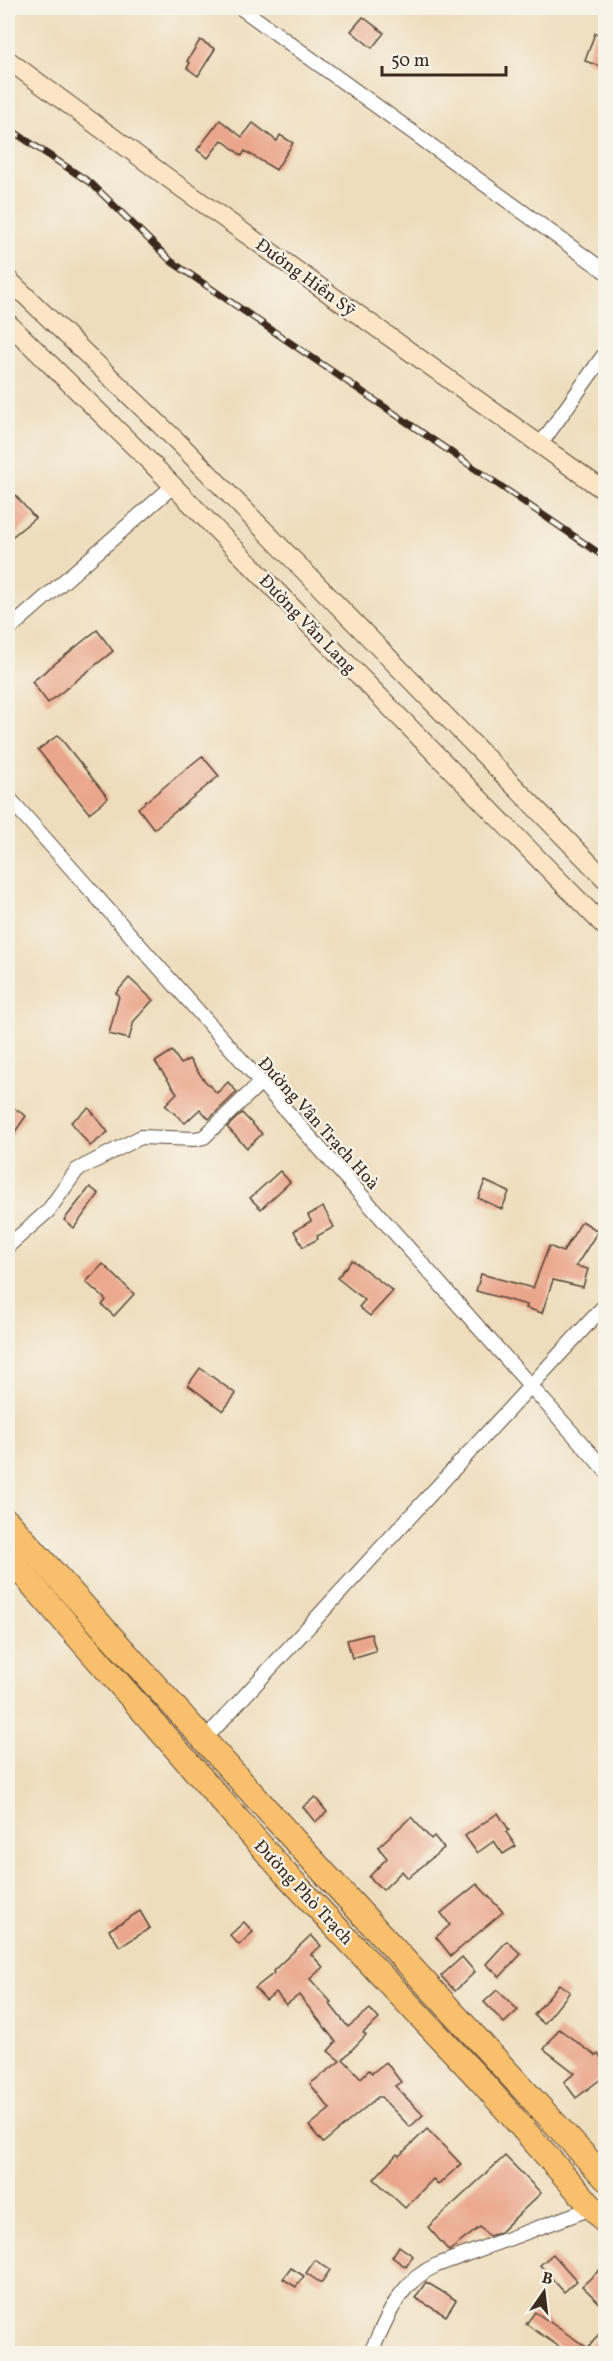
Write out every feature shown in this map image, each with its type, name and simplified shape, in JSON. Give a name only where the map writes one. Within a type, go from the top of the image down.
[{"type":"highway","name":"Đường Phò Trạch","points":[[8,1522],[305,1852],[606,2179]]},
{"type":"highway","name":"Đường Phò Trạch","points":[[8,1557],[284,1872],[481,2081],[599,2216]]},
{"type":"highway","points":[[284,1872],[305,1852]]},
{"type":"highway","points":[[481,2081],[500,2065]]},
{"type":"street","points":[[241,8],[606,272]]},
{"type":"street","name":"Đường Hiền Sỹ","points":[[8,60],[183,189],[606,492]]},
{"type":"street","name":"Đường Văn Lang","points":[[8,279],[181,445],[606,880]]},
{"type":"street","name":"Đường Văn Lang","points":[[8,323],[173,486],[606,928]]},
{"type":"street","points":[[540,445],[606,352]]},
{"type":"street","points":[[8,630],[173,486]]},
{"type":"street","name":"Đường Vân Trạch Hoà","points":[[8,798],[528,1386],[606,1471]]},
{"type":"street","points":[[8,1246],[48,1211],[77,1170],[141,1137],[195,1139],[204,1137],[260,1083]]},
{"type":"street","points":[[204,1740],[606,1304]]},
{"type":"street","points":[[370,2354],[399,2295],[416,2276],[437,2265],[599,2216]]},
{"type":"building","points":[[363,17],[384,33],[372,48],[351,31]]},
{"type":"building","points":[[595,33],[606,38],[606,68],[585,61]]},
{"type":"building","points":[[200,40],[215,49],[198,76],[187,68],[190,63],[187,61]]},
{"type":"building","points":[[220,120],[242,137],[253,123],[277,141],[280,135],[293,143],[276,170],[245,151],[242,156],[222,140],[208,158],[197,150]]},
{"type":"building","points":[[15,495],[35,518],[13,536],[8,530],[8,502]]},
{"type":"building","points":[[97,630],[113,651],[48,703],[32,682]]},
{"type":"building","points":[[58,735],[108,798],[89,813],[38,750]]},
{"type":"building","points":[[202,756],[219,776],[154,829],[138,808]]},
{"type":"building","points":[[129,978],[153,1000],[134,1021],[129,1039],[109,1034],[119,996],[116,993]]},
{"type":"building","points":[[172,1051],[181,1064],[189,1059],[217,1093],[228,1082],[237,1092],[209,1119],[200,1109],[185,1123],[165,1105],[177,1093],[155,1062]]},
{"type":"building","points":[[8,1104],[26,1116],[8,1142]]},
{"type":"building","points":[[89,1108],[108,1132],[90,1146],[71,1122]]},
{"type":"building","points":[[242,1113],[262,1134],[247,1148],[227,1127]]},
{"type":"building","points":[[280,1171],[290,1182],[261,1209],[250,1198]]},
{"type":"building","points":[[485,1181],[509,1192],[502,1209],[478,1198]]},
{"type":"building","points":[[90,1187],[99,1194],[74,1228],[64,1220]]},
{"type":"building","points":[[323,1207],[334,1227],[303,1247],[294,1231],[311,1221],[308,1215]]},
{"type":"building","points":[[582,1221],[598,1231],[576,1266],[588,1269],[583,1287],[553,1280],[542,1313],[526,1308],[527,1305],[476,1291],[481,1274],[533,1288],[549,1246],[563,1252]]},
{"type":"building","points":[[352,1260],[393,1291],[370,1316],[359,1307],[365,1300],[337,1278]]},
{"type":"building","points":[[103,1264],[134,1294],[114,1316],[102,1305],[106,1300],[86,1282]]},
{"type":"building","points":[[200,1368],[236,1394],[223,1411],[188,1385]]},
{"type":"building","points":[[371,1634],[376,1651],[352,1658],[347,1640]]},
{"type":"building","points":[[315,1797],[327,1812],[315,1822],[303,1807]]},
{"type":"building","points":[[498,1813],[509,1830],[506,1832],[516,1846],[503,1854],[494,1841],[477,1853],[465,1836]]},
{"type":"building","points":[[411,1817],[431,1839],[434,1836],[444,1848],[408,1878],[402,1871],[383,1890],[369,1877],[387,1858],[378,1847]]},
{"type":"building","points":[[477,1884],[503,1912],[451,1956],[436,1937],[450,1925],[441,1913]]},
{"type":"building","points":[[140,1911],[150,1928],[120,1947],[109,1930]]},
{"type":"building","points":[[244,1922],[253,1932],[239,1945],[230,1935]]},
{"type":"building","points":[[311,1935],[321,1946],[311,1954],[323,1967],[310,1979],[331,2002],[329,2003],[348,2027],[370,2009],[379,2019],[363,2033],[366,2035],[343,2059],[361,2078],[369,2070],[372,2073],[386,2062],[401,2082],[395,2086],[423,2115],[410,2127],[381,2097],[378,2097],[323,2143],[309,2126],[330,2109],[310,2084],[340,2061],[328,2051],[336,2042],[299,1995],[286,2005],[276,1992],[266,2000],[255,1988],[274,1973],[273,1971]]},
{"type":"building","points":[[507,1941],[521,1954],[500,1977],[486,1964]]},
{"type":"building","points":[[462,1957],[475,1972],[455,1991],[441,1976]]},
{"type":"building","points":[[559,1984],[570,1992],[544,2024],[534,2015]]},
{"type":"building","points":[[497,1990],[518,2010],[504,2023],[484,2002]]},
{"type":"building","points":[[559,2029],[596,2056],[598,2054],[606,2064],[606,2075],[576,2098],[564,2082],[575,2073],[544,2049]]},
{"type":"building","points":[[427,2129],[461,2164],[438,2185],[433,2179],[405,2208],[374,2179],[397,2154],[399,2156]]},
{"type":"building","points":[[505,2156],[541,2193],[499,2233],[489,2236],[480,2227],[449,2251],[428,2227]]},
{"type":"building","points":[[399,2246],[413,2256],[406,2267],[392,2257]]},
{"type":"building","points":[[553,2254],[577,2281],[564,2292],[540,2265]]},
{"type":"building","points":[[315,2260],[330,2270],[321,2283],[306,2273]]},
{"type":"building","points":[[606,2264],[606,2309],[582,2286]]},
{"type":"building","points":[[291,2268],[304,2276],[296,2287],[283,2279]]},
{"type":"building","points":[[426,2282],[456,2300],[446,2316],[415,2298]]},
{"type":"building","points":[[535,2312],[588,2348],[606,2325],[606,2354],[570,2354],[526,2324]]},
{"type":"railway","points":[[8,128],[92,184],[172,262],[606,558]]}]
